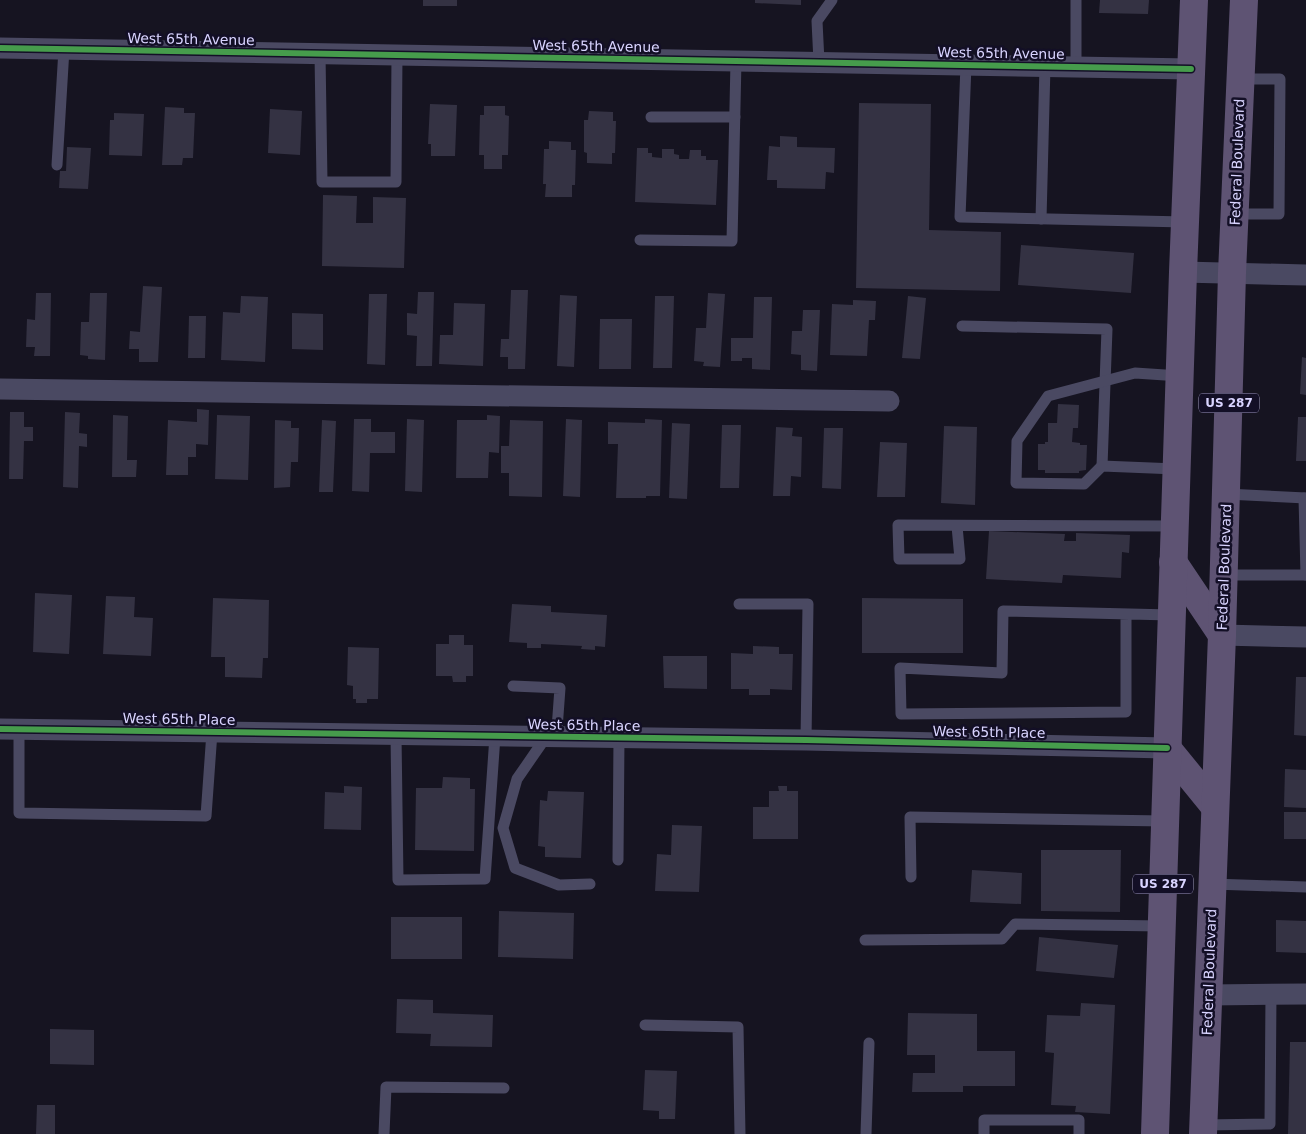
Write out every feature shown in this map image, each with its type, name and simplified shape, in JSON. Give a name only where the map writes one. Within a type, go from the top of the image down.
[{"type":"main road","name":"US 287","points":[[1155,1134],[1174,526],[1194,0]]},
{"type":"main road","name":"Federal Boulevard","points":[[1203,1130],[1222,635],[1232,273],[1244,0]]},
{"type":"main road","points":[[1173,562],[1222,635]]},
{"type":"main road","points":[[1167,748],[1215,807]]},
{"type":"street","name":"West 65th Avenue","points":[[0,48],[1191,69]]},
{"type":"street","points":[[1183,272],[1306,275]]},
{"type":"street","points":[[0,389],[889,401]]},
{"type":"street","points":[[1222,635],[1306,637]]},
{"type":"street","name":"West 65th Place","points":[[9,729],[806,740],[1167,748]]},
{"type":"street","points":[[1209,995],[1306,994]]},
{"type":"lane","points":[[819,62],[817,21],[832,0]]},
{"type":"lane","points":[[1076,0],[1076,67]]},
{"type":"lane","points":[[57,165],[64,49]]},
{"type":"lane","points":[[320,54],[322,182],[396,182],[397,55]]},
{"type":"lane","points":[[640,240],[732,241],[736,61]]},
{"type":"lane","points":[[966,65],[960,217],[1185,222]]},
{"type":"lane","points":[[1041,219],[1045,66]]},
{"type":"lane","points":[[1235,214],[1279,214],[1280,79],[1240,79]]},
{"type":"lane","points":[[651,117],[735,117]]},
{"type":"lane","points":[[962,326],[1107,329],[1105,381],[1102,466],[1084,484],[1016,483],[1017,441],[1048,396],[1105,381],[1135,373],[1180,376]]},
{"type":"lane","points":[[1102,466],[1176,470]]},
{"type":"lane","points":[[1223,575],[1306,575],[1305,498],[1226,494]]},
{"type":"lane","points":[[957,526],[960,559],[899,559],[898,525],[1174,526]]},
{"type":"lane","points":[[739,604],[808,604],[806,740]]},
{"type":"lane","points":[[1126,614],[1126,712],[901,714],[900,668],[1002,673],[1003,611],[1172,615]]},
{"type":"lane","points":[[513,686],[560,688],[557,729],[546,737],[517,779],[503,828],[515,868],[559,884],[590,884]]},
{"type":"lane","points":[[9,729],[19,813],[206,816],[212,732]]},
{"type":"lane","points":[[396,735],[398,880],[485,879],[495,736]]},
{"type":"lane","points":[[618,860],[619,738]]},
{"type":"lane","points":[[912,877],[910,817],[1165,821]]},
{"type":"lane","points":[[1212,884],[1306,887]]},
{"type":"lane","points":[[865,940],[1002,939],[1015,924],[1162,926]]},
{"type":"lane","points":[[1203,1130],[1270,1124],[1271,994]]},
{"type":"lane","points":[[645,1025],[738,1027],[740,1134]]},
{"type":"lane","points":[[866,1134],[869,1043]]},
{"type":"lane","points":[[384,1134],[386,1087],[504,1088]]},
{"type":"lane","points":[[984,1134],[984,1120],[1080,1120],[1079,1134]]},
{"type":"building","points":[[423,0],[457,0],[457,6],[423,6]]},
{"type":"building","points":[[755,0],[801,0],[801,5],[755,3]]},
{"type":"building","points":[[1100,0],[1149,0],[1148,14],[1099,13]]},
{"type":"building","points":[[859,103],[931,104],[929,230],[1001,232],[1000,291],[856,288]]},
{"type":"building","points":[[430,104],[457,105],[455,156],[431,156],[431,144],[428,144]]},
{"type":"building","points":[[484,106],[505,106],[505,115],[509,116],[508,155],[502,155],[502,169],[484,169],[484,155],[479,155],[480,115],[484,115]]},
{"type":"building","points":[[165,107],[184,108],[184,113],[195,113],[193,158],[183,158],[182,165],[162,165]]},
{"type":"building","points":[[270,109],[302,111],[300,155],[268,153]]},
{"type":"building","points":[[589,111],[613,112],[613,121],[616,121],[615,153],[612,153],[612,164],[587,163],[587,153],[584,152],[584,120],[588,120]]},
{"type":"building","points":[[114,113],[144,114],[142,156],[109,155],[110,120],[114,120]]},
{"type":"building","points":[[780,136],[797,137],[797,147],[835,148],[834,173],[826,172],[825,189],[777,188],[777,180],[767,180],[769,146],[780,147]]},
{"type":"building","points":[[549,141],[571,142],[571,150],[576,150],[575,185],[572,185],[572,197],[545,197],[546,184],[543,184],[544,149],[549,149]]},
{"type":"building","points":[[67,147],[91,148],[88,189],[59,188],[60,171],[66,171]]},
{"type":"building","points":[[637,148],[648,148],[648,153],[652,153],[652,157],[662,158],[662,149],[674,149],[674,154],[679,155],[679,159],[689,159],[690,150],[701,150],[701,156],[706,156],[706,160],[718,160],[716,205],[635,202]]},
{"type":"building","points":[[323,195],[357,196],[356,223],[373,223],[373,197],[406,198],[404,268],[322,266]]},
{"type":"building","points":[[1021,245],[1134,253],[1131,293],[1018,285]]},
{"type":"building","points":[[143,286],[162,287],[158,362],[139,362],[139,349],[129,349],[130,331],[140,332]]},
{"type":"building","points":[[511,290],[528,290],[525,369],[508,369],[508,357],[500,357],[501,339],[509,339]]},
{"type":"building","points":[[418,292],[434,292],[432,366],[416,366],[417,336],[407,335],[407,313],[417,314]]},
{"type":"building","points":[[36,293],[51,293],[50,356],[34,356],[35,347],[26,347],[27,319],[35,320]]},
{"type":"building","points":[[90,293],[107,293],[105,360],[88,359],[88,356],[80,355],[81,322],[89,322]]},
{"type":"building","points":[[708,293],[725,294],[720,367],[703,366],[704,362],[694,361],[696,328],[706,328]]},
{"type":"building","points":[[369,294],[387,294],[385,365],[367,364]]},
{"type":"building","points":[[560,295],[577,296],[574,367],[557,366]]},
{"type":"building","points":[[241,296],[268,297],[265,362],[221,360],[223,312],[240,313]]},
{"type":"building","points":[[655,296],[674,296],[672,368],[653,368]]},
{"type":"building","points":[[908,296],[926,298],[920,359],[902,358]]},
{"type":"building","points":[[754,297],[772,297],[770,370],[752,369],[752,358],[742,358],[742,361],[731,361],[731,338],[753,338]]},
{"type":"building","points":[[853,300],[876,301],[875,320],[869,320],[867,356],[830,355],[832,304],[853,305]]},
{"type":"building","points":[[454,303],[485,304],[483,366],[439,364],[440,335],[453,335]]},
{"type":"building","points":[[803,310],[820,310],[817,371],[801,370],[801,355],[791,354],[792,331],[802,331]]},
{"type":"building","points":[[292,313],[323,314],[323,350],[292,349]]},
{"type":"building","points":[[189,316],[206,316],[205,358],[188,358]]},
{"type":"building","points":[[600,319],[632,319],[631,369],[599,369]]},
{"type":"building","points":[[1302,357],[1306,358],[1306,395],[1300,394]]},
{"type":"building","points":[[1058,404],[1079,405],[1078,428],[1073,428],[1072,442],[1087,445],[1086,470],[1079,471],[1079,473],[1045,473],[1045,470],[1038,470],[1038,444],[1048,442],[1048,423],[1057,423]]},
{"type":"building","points":[[197,409],[209,410],[208,445],[196,444],[196,457],[188,457],[188,475],[166,475],[168,420],[197,422]]},
{"type":"building","points":[[10,412],[24,412],[24,427],[33,427],[33,441],[24,441],[23,479],[9,479]]},
{"type":"building","points":[[65,412],[80,413],[79,433],[87,434],[87,447],[79,446],[78,488],[63,487]]},
{"type":"building","points":[[113,415],[128,416],[127,460],[137,460],[136,477],[112,477]]},
{"type":"building","points":[[217,415],[250,416],[248,480],[215,479]]},
{"type":"building","points":[[487,415],[500,416],[499,453],[489,452],[488,478],[456,478],[457,420],[487,420]]},
{"type":"building","points":[[1298,417],[1306,417],[1306,461],[1296,461]]},
{"type":"building","points":[[354,419],[371,419],[371,432],[395,432],[395,453],[370,453],[369,492],[352,491]]},
{"type":"building","points":[[407,419],[424,420],[422,492],[405,491]]},
{"type":"building","points":[[566,419],[582,420],[580,497],[563,496]]},
{"type":"building","points":[[645,419],[662,420],[660,496],[616,498],[618,444],[608,444],[608,422],[645,423]]},
{"type":"building","points":[[275,420],[291,421],[291,428],[299,428],[298,462],[291,462],[290,487],[274,488]]},
{"type":"building","points":[[322,420],[336,421],[333,492],[319,492]]},
{"type":"building","points":[[510,420],[543,421],[542,497],[509,496],[509,473],[501,473],[501,446],[509,446]]},
{"type":"building","points":[[672,423],[690,424],[687,499],[669,498]]},
{"type":"building","points":[[722,425],[741,425],[739,488],[720,488]]},
{"type":"building","points":[[944,426],[977,427],[975,505],[941,503]]},
{"type":"building","points":[[776,427],[793,428],[792,436],[802,437],[801,477],[791,476],[790,496],[773,496]]},
{"type":"building","points":[[824,428],[843,428],[841,489],[822,488]]},
{"type":"building","points":[[880,442],[907,443],[905,497],[877,497]]},
{"type":"building","points":[[989,531],[1065,534],[1064,541],[1076,541],[1076,533],[1130,535],[1129,553],[1122,552],[1121,578],[1063,575],[1062,583],[986,579]]},
{"type":"building","points":[[35,593],[72,595],[69,654],[33,652]]},
{"type":"building","points":[[106,596],[135,597],[134,617],[153,618],[151,656],[103,654]]},
{"type":"building","points":[[213,598],[269,600],[268,658],[263,658],[262,678],[225,677],[225,657],[211,657]]},
{"type":"building","points":[[862,598],[963,599],[963,653],[862,653]]},
{"type":"building","points":[[512,604],[551,606],[551,612],[607,615],[605,647],[595,646],[595,650],[581,649],[582,646],[541,644],[541,648],[527,648],[527,643],[509,642]]},
{"type":"building","points":[[449,635],[464,635],[464,645],[473,645],[473,676],[466,676],[466,682],[453,682],[452,676],[436,676],[436,644],[449,644]]},
{"type":"building","points":[[753,646],[779,647],[779,654],[793,654],[792,690],[770,689],[770,695],[749,695],[749,689],[731,689],[731,653],[753,654]]},
{"type":"building","points":[[348,647],[379,648],[378,699],[367,699],[367,703],[356,703],[356,699],[353,699],[353,686],[347,685]]},
{"type":"building","points":[[663,656],[707,656],[707,689],[664,688]]},
{"type":"building","points":[[1296,677],[1306,677],[1306,736],[1294,735]]},
{"type":"building","points":[[1285,769],[1306,770],[1306,808],[1284,807]]},
{"type":"building","points":[[443,777],[470,778],[470,789],[475,789],[474,851],[415,850],[416,788],[442,788]]},
{"type":"building","points":[[344,786],[362,787],[361,830],[324,829],[325,792],[344,793]]},
{"type":"building","points":[[778,786],[787,786],[787,791],[798,791],[798,839],[753,839],[753,807],[769,807],[769,791],[779,791]]},
{"type":"building","points":[[548,791],[584,792],[581,858],[545,857],[545,847],[538,846],[540,800],[547,801]]},
{"type":"building","points":[[1284,812],[1306,812],[1306,839],[1284,839]]},
{"type":"building","points":[[672,825],[702,826],[699,892],[655,891],[657,854],[671,855]]},
{"type":"building","points":[[1041,850],[1121,850],[1120,912],[1041,911]]},
{"type":"building","points":[[972,870],[1022,873],[1021,904],[970,902]]},
{"type":"building","points":[[499,911],[574,913],[573,959],[498,957]]},
{"type":"building","points":[[391,917],[462,917],[462,959],[391,959]]},
{"type":"building","points":[[1276,920],[1306,921],[1306,953],[1276,952]]},
{"type":"building","points":[[1039,937],[1118,945],[1114,978],[1036,971]]},
{"type":"building","points":[[397,999],[433,1000],[433,1013],[493,1015],[492,1047],[430,1046],[431,1034],[396,1033]]},
{"type":"building","points":[[1081,1003],[1115,1005],[1110,1114],[1075,1112],[1076,1106],[1051,1105],[1054,1053],[1045,1052],[1047,1015],[1080,1016]]},
{"type":"building","points":[[908,1013],[977,1014],[977,1051],[1015,1051],[1015,1086],[963,1086],[963,1092],[912,1092],[913,1073],[935,1073],[935,1055],[907,1055]]},
{"type":"building","points":[[50,1029],[94,1030],[94,1065],[50,1064]]},
{"type":"building","points":[[1290,1042],[1306,1042],[1306,1134],[1288,1134]]},
{"type":"building","points":[[645,1070],[677,1071],[675,1119],[659,1119],[659,1111],[643,1110]]},
{"type":"building","points":[[37,1105],[55,1105],[55,1134],[36,1134]]},
{"type":"cycle path","points":[[0,48],[1191,69]]},
{"type":"cycle path","points":[[0,729],[806,740],[1167,748]]}]
